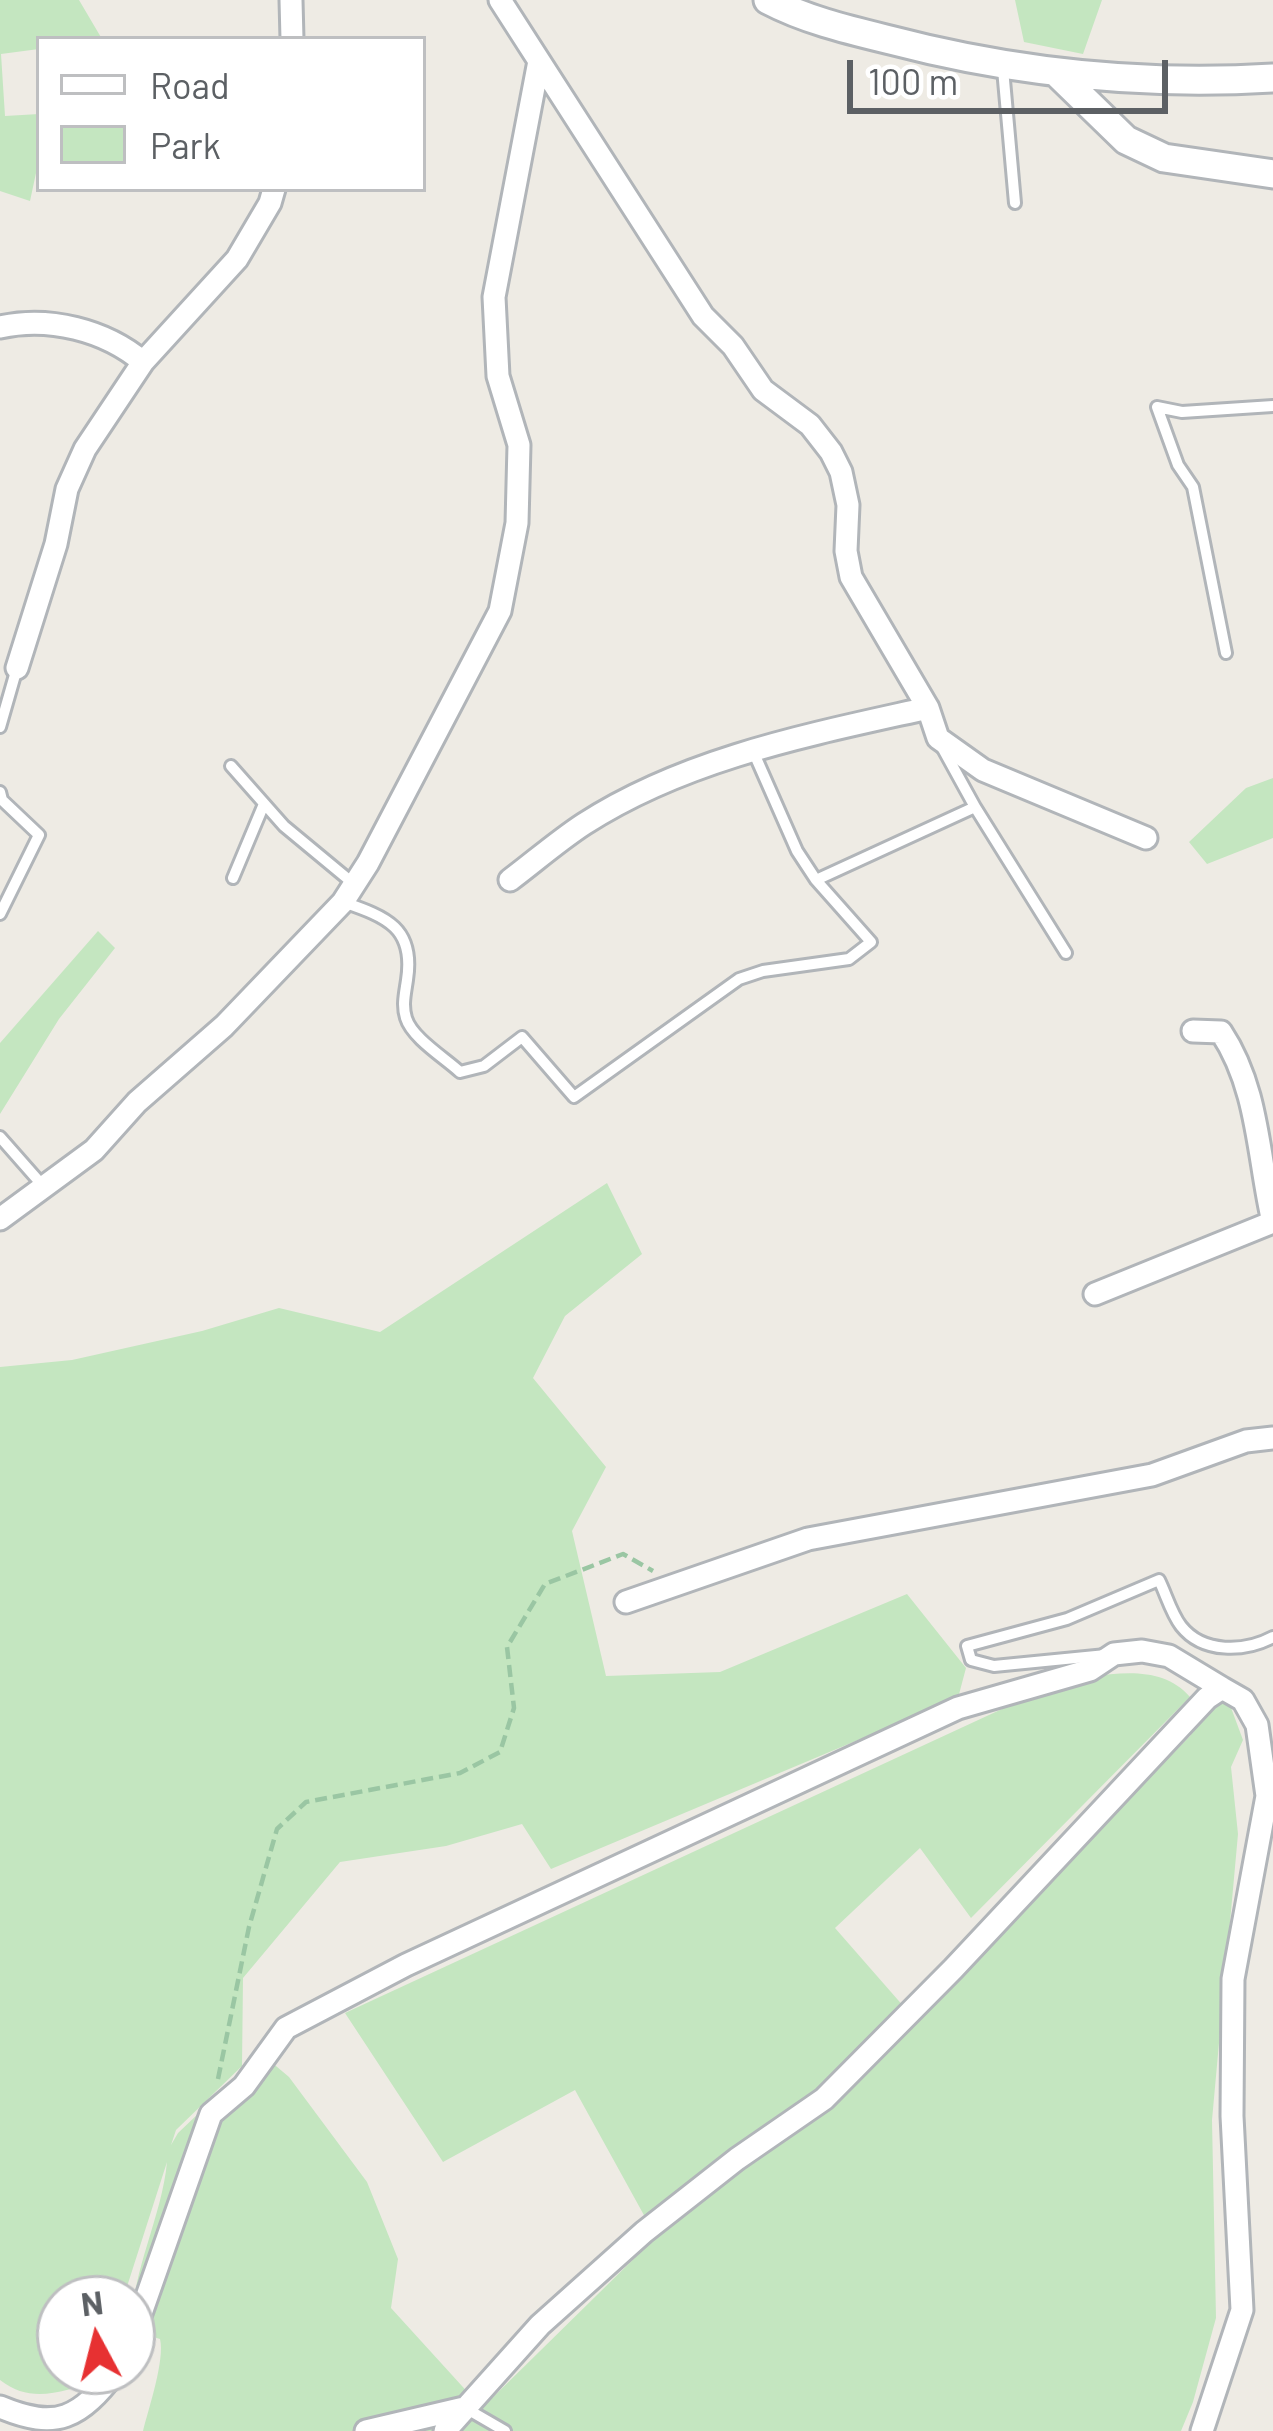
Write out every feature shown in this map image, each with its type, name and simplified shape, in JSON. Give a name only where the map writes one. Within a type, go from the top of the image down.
[{"type":"street","points":[[291,0],[292,36]]},
{"type":"street","points":[[500,0],[704,316],[733,346],[764,390],[811,424],[831,452],[842,472],[848,505],[845,551],[850,577],[928,708],[938,738],[983,770],[1146,838]]},
{"type":"street","points":[[768,0],[791,12],[874,36],[1003,66],[1150,80],[1273,78]]},
{"type":"street","points":[[0,1219],[94,1150],[137,1102],[224,1026],[349,893],[500,611],[517,523],[519,445],[498,376],[494,297],[539,61]]},
{"type":"street","points":[[1057,73],[1126,140],[1163,158],[1273,174]]},
{"type":"street","points":[[17,668],[56,544],[67,489],[85,449],[143,362],[237,259],[273,192]]},
{"type":"street","points":[[0,327],[79,328],[123,345],[143,362]]},
{"type":"street","points":[[510,880],[585,824],[631,798],[753,751],[928,708]]},
{"type":"street","points":[[1094,1294],[1273,1222],[1249,1086],[1240,1060],[1221,1032],[1193,1031]]},
{"type":"street","points":[[626,1602],[808,1539],[1153,1475],[1246,1441],[1273,1438]]},
{"type":"street","points":[[154,2275],[211,2114],[244,2086],[286,2028],[406,1965],[958,1708],[1090,1670],[1114,1654],[1142,1651],[1168,1656],[1243,1700],[1267,1743],[1268,1796],[1247,1887],[1231,2022],[1242,2310],[1202,2431]]},
{"type":"street","points":[[445,2431],[540,2325],[644,2232],[824,2099],[1222,1688]]},
{"type":"street","points":[[0,2407],[28,2422],[57,2422],[97,2395]]},
{"type":"street","points":[[366,2431],[464,2408]]},
{"type":"lane","points":[[1003,66],[1015,203]]},
{"type":"lane","points":[[1226,653],[1193,487],[1178,465],[1157,407],[1181,412],[1273,406]]},
{"type":"lane","points":[[0,727],[17,668]]},
{"type":"lane","points":[[938,738],[1066,953]]},
{"type":"lane","points":[[231,766],[349,893],[403,935],[410,956],[403,1004],[407,1025],[460,1072],[484,1066],[522,1037],[574,1097],[740,979],[763,971],[849,959],[871,942],[797,851],[753,751]]},
{"type":"lane","points":[[0,792],[2,800],[39,835],[0,914]]},
{"type":"lane","points":[[233,878],[264,804]]},
{"type":"lane","points":[[816,880],[975,807]]},
{"type":"lane","points":[[0,1137],[44,1186]]},
{"type":"lane","points":[[1114,1654],[994,1666],[971,1660],[967,1646],[1067,1619],[1159,1580],[1181,1626],[1197,1639],[1223,1649],[1256,1646],[1273,1637]]},
{"type":"lane","points":[[464,2408],[505,2431]]},
{"type":"path","points":[[211,2114],[249,1927],[277,1829],[306,1802],[460,1773],[500,1752],[514,1708],[507,1647],[545,1584],[623,1555],[677,1584]]},
{"type":"green space","points":[[0,0],[79,0],[100,36],[36,36],[36,49],[1,54],[5,116],[36,114],[36,173],[30,201],[0,191]]},
{"type":"green space","points":[[1015,0],[1102,0],[1083,54],[1024,42]]},
{"type":"green space","points":[[1273,778],[1273,838],[1207,864],[1189,842],[1246,788]]},
{"type":"green space","points":[[98,931],[115,948],[59,1019],[0,1114],[0,1043]]},
{"type":"green space","points":[[607,1183],[642,1254],[565,1316],[533,1378],[606,1467],[572,1531],[606,1676],[720,1672],[907,1594],[966,1668],[958,1698],[551,1869],[522,1824],[446,1846],[340,1862],[243,1978],[242,2066],[176,2130],[171,2145],[242,2072],[257,2050],[289,2077],[367,2182],[398,2259],[391,2308],[482,2408],[656,2237],[575,2090],[443,2162],[345,2013],[1056,1684],[1126,1673],[1161,1678],[1190,1697],[971,1918],[920,1848],[835,1928],[912,2016],[1190,1736],[1213,1696],[1230,1705],[1243,1740],[1231,1767],[1238,1834],[1212,2120],[1216,2318],[1181,2431],[143,2431],[156,2395],[161,2348],[156,2338],[156,2275],[140,2275],[167,2162],[131,2275],[36,2275],[36,2394],[0,2380],[0,1367],[72,1360],[279,1308],[380,1332]]}]
